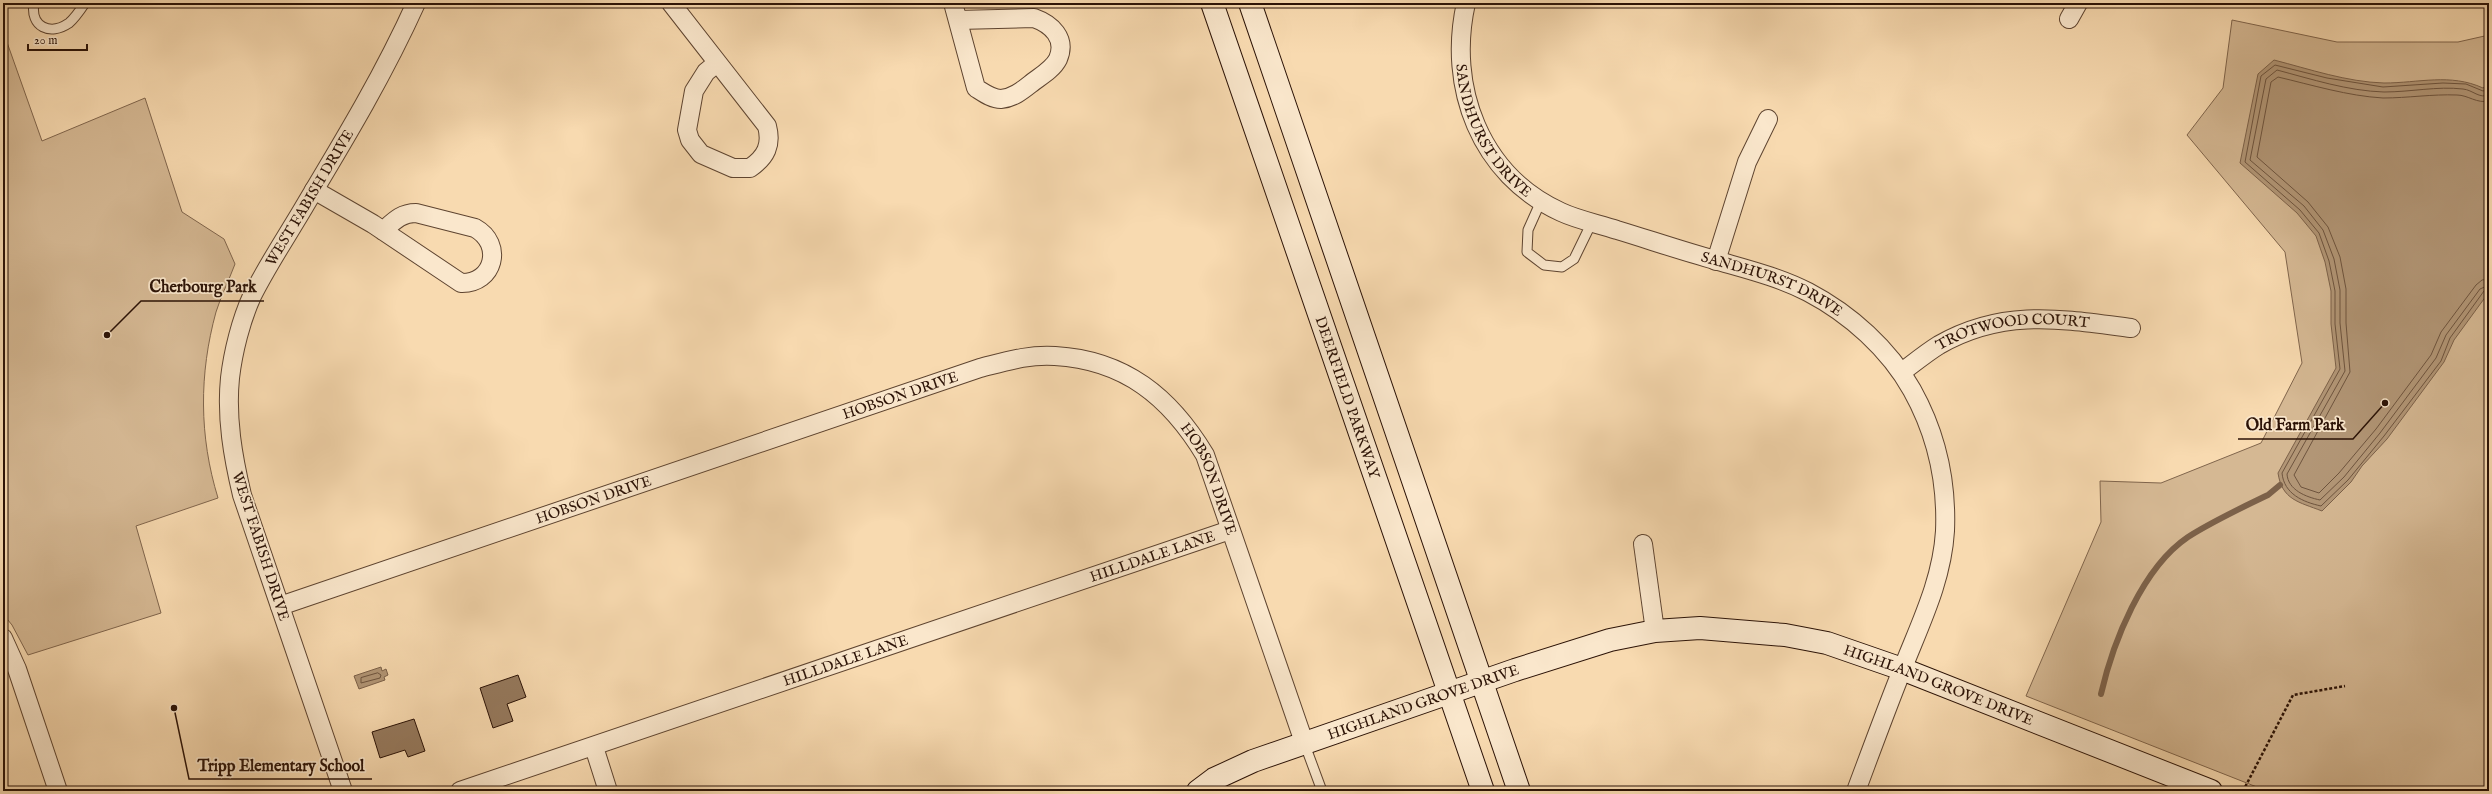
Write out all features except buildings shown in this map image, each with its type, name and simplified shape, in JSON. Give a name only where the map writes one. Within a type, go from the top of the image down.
[{"type":"main road","name":"DEERFIELD PARKWAY","points":[[1212,3],[1483,791]]},
{"type":"main road","points":[[1250,3],[1520,791]]},
{"type":"main road","name":"HIGHLAND GROVE DRIVE","points":[[1198,791],[1214,779],[1253,761],[1305,745],[1449,692],[1610,640],[1655,631],[1700,628],[1785,635],[1827,643],[1902,669],[2211,791]]},
{"type":"street","name":"WEST FABISH DRIVE","points":[[343,791],[242,495],[233,457],[229,417],[230,378],[237,344],[252,297],[369,97],[416,3]]},
{"type":"street","points":[[671,3],[766,126],[769,135],[766,155],[750,168],[733,168],[701,154],[693,144],[687,130],[694,91],[706,72],[717,63]]},
{"type":"street","name":"SANDHURST DRIVE","points":[[1466,3],[1460,32],[1460,62],[1465,94],[1476,125],[1501,167],[1518,186],[1562,213],[1716,261],[1751,270],[1805,290],[1829,304],[1871,337],[1902,372],[1920,404],[1934,439],[1942,470],[1945,531],[1941,565],[1930,602],[1902,669],[1856,791]]},
{"type":"street","points":[[2069,19],[2078,3]]},
{"type":"street","points":[[955,11],[1034,18],[1045,22],[1053,28],[1058,37],[1060,49],[1058,59],[1051,68],[1019,93],[1002,99],[993,98],[976,88],[955,11]]},
{"type":"street","points":[[1716,261],[1747,162],[1768,118]]},
{"type":"street","points":[[314,190],[383,231],[461,284],[471,284],[481,277],[490,266],[493,258],[489,238],[483,232],[475,228],[416,213],[408,213],[399,216],[383,231]]},
{"type":"street","name":"TROTWOOD COURT","points":[[1902,372],[1939,345],[1973,329],[2004,320],[2036,318],[2131,328]]},
{"type":"street","name":"HOBSON DRIVE","points":[[280,606],[980,368],[1019,359],[1054,356],[1104,365],[1152,390],[1190,431],[1205,455],[1305,745]]},
{"type":"street","name":"HILLDALE LANE","points":[[460,791],[594,747],[1230,530]]},
{"type":"street","points":[[1643,544],[1655,631]]},
{"type":"street","points":[[3,638],[17,669],[58,791]]},
{"type":"street","points":[[594,747],[608,791]]},
{"type":"lane","points":[[34,3],[34,16],[37,24],[43,29],[52,30],[70,22],[85,3]]},
{"type":"lane","points":[[1541,201],[1528,230],[1527,252],[1544,265],[1562,267],[1574,259],[1592,222]]},
{"type":"lane","points":[[1305,745],[1322,791]]},
{"type":"path","points":[[2243,791],[2293,695],[2345,686]]},
{"type":"shaded area","points":[[2232,20],[2337,42],[2458,42],[2489,35],[2489,791],[2267,791],[2026,696],[2101,522],[2100,481],[2161,483],[2261,443],[2302,363],[2285,252],[2187,135],[2223,88]]},
{"type":"shaded area","points":[[3,31],[42,141],[145,98],[182,212],[224,239],[235,264],[216,312],[206,358],[204,382],[207,452],[218,498],[136,526],[161,613],[28,655],[12,625],[3,614]]},
{"type":"water","points":[[2274,60],[2328,74],[2370,82],[2397,83],[2446,80],[2471,83],[2483,88],[2489,84],[2489,292],[2454,340],[2444,362],[2387,439],[2362,466],[2351,482],[2322,511],[2299,502],[2288,495],[2283,489],[2278,473],[2336,368],[2331,324],[2331,291],[2325,262],[2316,236],[2297,213],[2240,163],[2258,74]]},
{"type":"water","points":[[381,667],[382,671],[386,669],[388,675],[384,677],[385,680],[359,689],[354,676]]},
{"type":"waterway","points":[[2101,694],[2113,652],[2122,630],[2143,587],[2157,567],[2188,537],[2217,520],[2268,495],[2280,485]]},
{"type":"place","name":"Cherbourg Park","points":[[107,335]]},
{"type":"place","name":"Old Farm Park","points":[[2385,403]]},
{"type":"place","name":"Tripp Elementary School","points":[[174,708]]}]
